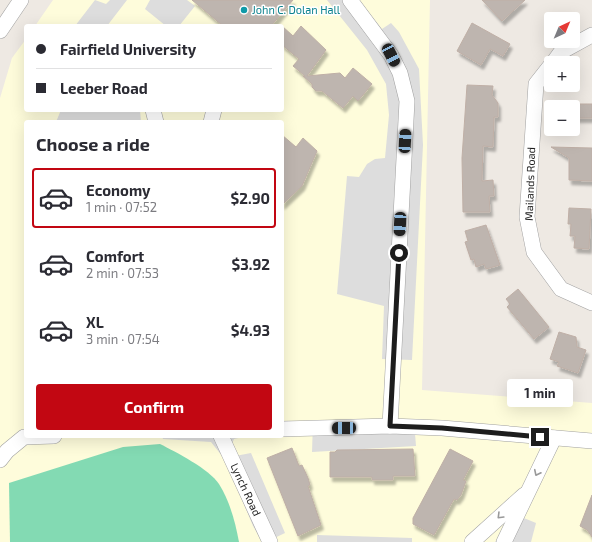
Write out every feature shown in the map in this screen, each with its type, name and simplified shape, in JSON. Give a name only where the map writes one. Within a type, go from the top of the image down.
[{"type":"street","points":[[0,31],[21,0]]},
{"type":"street","points":[[350,0],[391,55],[400,73],[407,101],[390,426]]},
{"type":"street","name":"Mailands Road","points":[[558,56],[561,52],[592,35]]},
{"type":"street","name":"Mailands Road","points":[[544,74],[536,84],[527,217],[534,252],[561,289],[592,303]]},
{"type":"street","points":[[284,429],[390,426],[442,428],[592,441]]},
{"type":"street","points":[[0,460],[7,451],[24,437]]},
{"type":"street","name":"Lynch Road","points":[[222,438],[270,542]]},
{"type":"street","points":[[504,542],[554,438]]},
{"type":"street","points":[[472,542],[528,491]]},
{"type":"shaded area","points":[[53,0],[430,0],[422,390],[592,403],[592,542],[0,542],[0,98],[12,58],[24,42],[24,112],[284,112],[284,24],[36,24]]},
{"type":"shaded area","points":[[95,0],[106,4],[110,0],[127,0],[109,24],[77,24]]},
{"type":"shaded area","points":[[150,0],[187,0],[195,6],[181,24],[164,24],[145,9]]},
{"type":"shaded area","points":[[327,0],[359,0],[382,29],[391,23],[399,32],[419,69],[423,145],[412,360],[382,359],[384,306],[337,294],[347,176],[359,177],[367,164],[375,159],[385,158],[389,115],[386,84],[367,50]]},
{"type":"shaded area","points":[[60,112],[140,112],[141,120],[57,120]]},
{"type":"shaded area","points":[[414,421],[416,446],[312,452],[313,422]]},
{"type":"shaded area","points":[[238,438],[234,439],[232,444],[235,456],[251,453],[285,533],[266,542],[262,542],[253,526],[226,461],[211,442],[163,439]]},
{"type":"shaded area","points":[[514,514],[536,523],[531,542],[495,542]]},
{"type":"shaded area","points":[[317,535],[412,538],[412,542],[317,542]]},
{"type":"green space","points":[[160,444],[200,467],[219,484],[232,512],[239,542],[10,542],[9,483],[123,447]]},
{"type":"building","name":"John C. Dolan Hall","points":[[192,0],[293,0],[273,24],[221,24]]},
{"type":"building","points":[[482,0],[525,0],[502,21]]},
{"type":"building","points":[[472,23],[510,44],[503,56],[490,49],[481,65],[457,51]]},
{"type":"building","points":[[301,26],[326,50],[307,76],[340,73],[345,78],[353,68],[372,84],[358,101],[353,96],[343,108],[322,91],[316,91],[312,87],[312,84],[303,76],[305,76],[293,66],[299,59],[284,47],[284,28],[293,36]]},
{"type":"building","points":[[467,85],[493,86],[492,95],[498,103],[498,117],[494,117],[493,147],[483,146],[482,181],[493,180],[494,196],[489,196],[490,212],[463,212],[462,158]]},
{"type":"building","points":[[580,104],[592,104],[592,118],[580,118]]},
{"type":"building","points":[[284,137],[296,147],[303,138],[317,151],[302,186],[284,203]]},
{"type":"building","points":[[551,147],[592,148],[592,181],[569,180],[569,158]]},
{"type":"building","points":[[569,208],[591,209],[589,249],[574,248],[575,236],[570,236],[571,224],[568,224]]},
{"type":"building","points":[[486,225],[500,265],[486,269],[484,264],[476,267],[474,259],[471,260],[465,242],[468,241],[465,231]]},
{"type":"building","points":[[518,289],[549,327],[534,339],[507,307],[510,304],[506,299]]},
{"type":"building","points":[[559,332],[576,337],[577,347],[586,350],[578,373],[557,366],[559,362],[550,359]]},
{"type":"building","points":[[292,448],[299,466],[302,465],[308,478],[310,485],[308,486],[321,525],[298,536],[267,458]]},
{"type":"building","points":[[413,449],[415,476],[393,476],[393,480],[372,480],[372,477],[330,477],[330,452],[335,452],[337,450]]},
{"type":"building","points":[[450,449],[473,461],[463,480],[466,481],[461,495],[457,500],[454,499],[434,535],[413,524],[413,518]]},
{"type":"building","points":[[592,495],[592,537],[587,530],[580,526]]},
{"type":"place","name":"John C. Dolan Hall","points":[[244,10]]},
{"type":"route","points":[[399,253],[390,426],[442,428],[540,437]]}]
